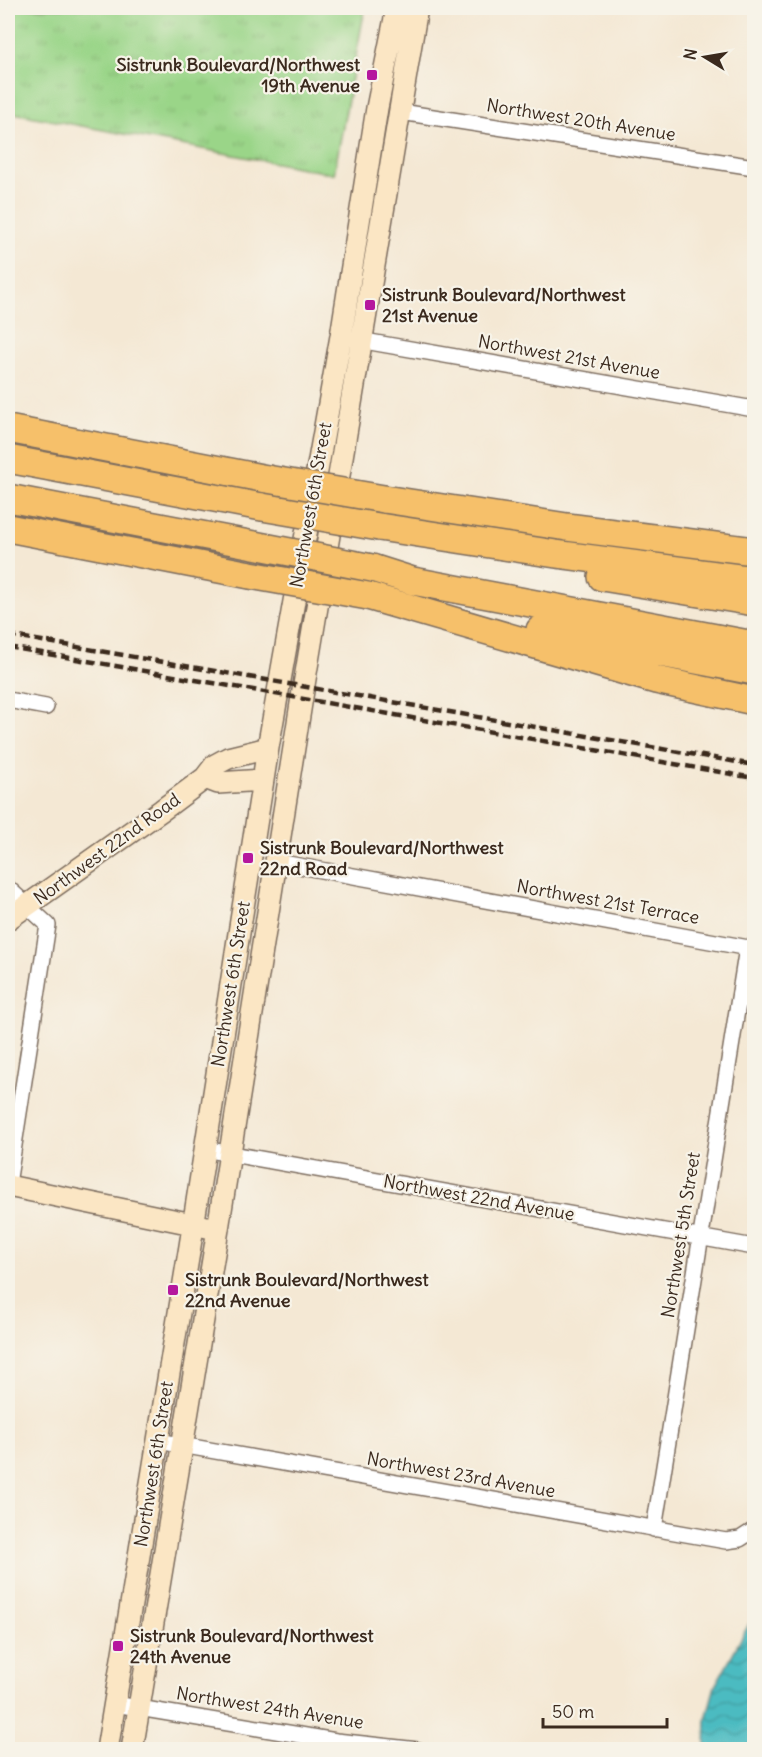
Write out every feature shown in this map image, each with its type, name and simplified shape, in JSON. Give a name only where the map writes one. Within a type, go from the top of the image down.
[{"type":"highway","points":[[8,429],[384,499],[567,527],[754,551]]},
{"type":"highway","points":[[8,459],[437,537],[754,580]]},
{"type":"highway","points":[[8,498],[372,568],[413,580],[754,645]]},
{"type":"highway","points":[[8,528],[754,671]]},
{"type":"highway","points":[[437,537],[536,564],[754,602]]},
{"type":"highway","points":[[687,542],[754,542]]},
{"type":"highway","points":[[372,568],[414,572],[632,612],[754,631]]},
{"type":"highway","points":[[368,596],[656,680],[754,701]]},
{"type":"street","name":"Northwest 6th Street","points":[[132,1749],[277,862],[351,338],[377,108],[397,8]]},
{"type":"street","name":"Northwest 6th Street","points":[[107,1749],[194,1224],[268,748],[351,338],[401,112],[417,8]]},
{"type":"street","name":"Northwest 20th Avenue","points":[[401,112],[754,167]]},
{"type":"street","name":"Northwest 21st Avenue","points":[[351,338],[754,409]]},
{"type":"street","points":[[8,700],[46,707]]},
{"type":"street","name":"Northwest 22nd Road","points":[[8,920],[205,778],[215,765],[228,758],[268,748]]},
{"type":"street","points":[[205,778],[218,783],[263,780]]},
{"type":"street","name":"Northwest 21st Terrace","points":[[277,862],[751,948]]},
{"type":"street","points":[[8,888],[48,925],[8,1185],[218,1228]]},
{"type":"street","name":"Northwest 5th Street","points":[[654,1529],[751,948]]},
{"type":"street","name":"Northwest 22nd Avenue","points":[[204,1149],[754,1246]]},
{"type":"street","name":"Northwest 23rd Avenue","points":[[158,1441],[726,1541],[740,1539],[754,1530]]},
{"type":"street","name":"Northwest 24th Avenue","points":[[115,1704],[336,1741],[418,1749]]},
{"type":"green space","points":[[8,8],[365,8],[334,174],[8,112]]},
{"type":"water","points":[[754,1615],[754,1749],[705,1749],[706,1719],[715,1686]]},
{"type":"railway","points":[[8,635],[754,765]]},
{"type":"railway","points":[[8,647],[754,778]]},
{"type":"place","name":"Sistrunk Boulevard/Northwest 19th Avenue","points":[[372,75]]},
{"type":"place","name":"Sistrunk Boulevard/Northwest 21st Avenue","points":[[370,305]]},
{"type":"place","name":"Sistrunk Boulevard/Northwest 22nd Road","points":[[248,858]]},
{"type":"place","name":"Sistrunk Boulevard/Northwest 22nd Avenue","points":[[173,1290]]},
{"type":"place","name":"Sistrunk Boulevard/Northwest 24th Avenue","points":[[118,1646]]}]
